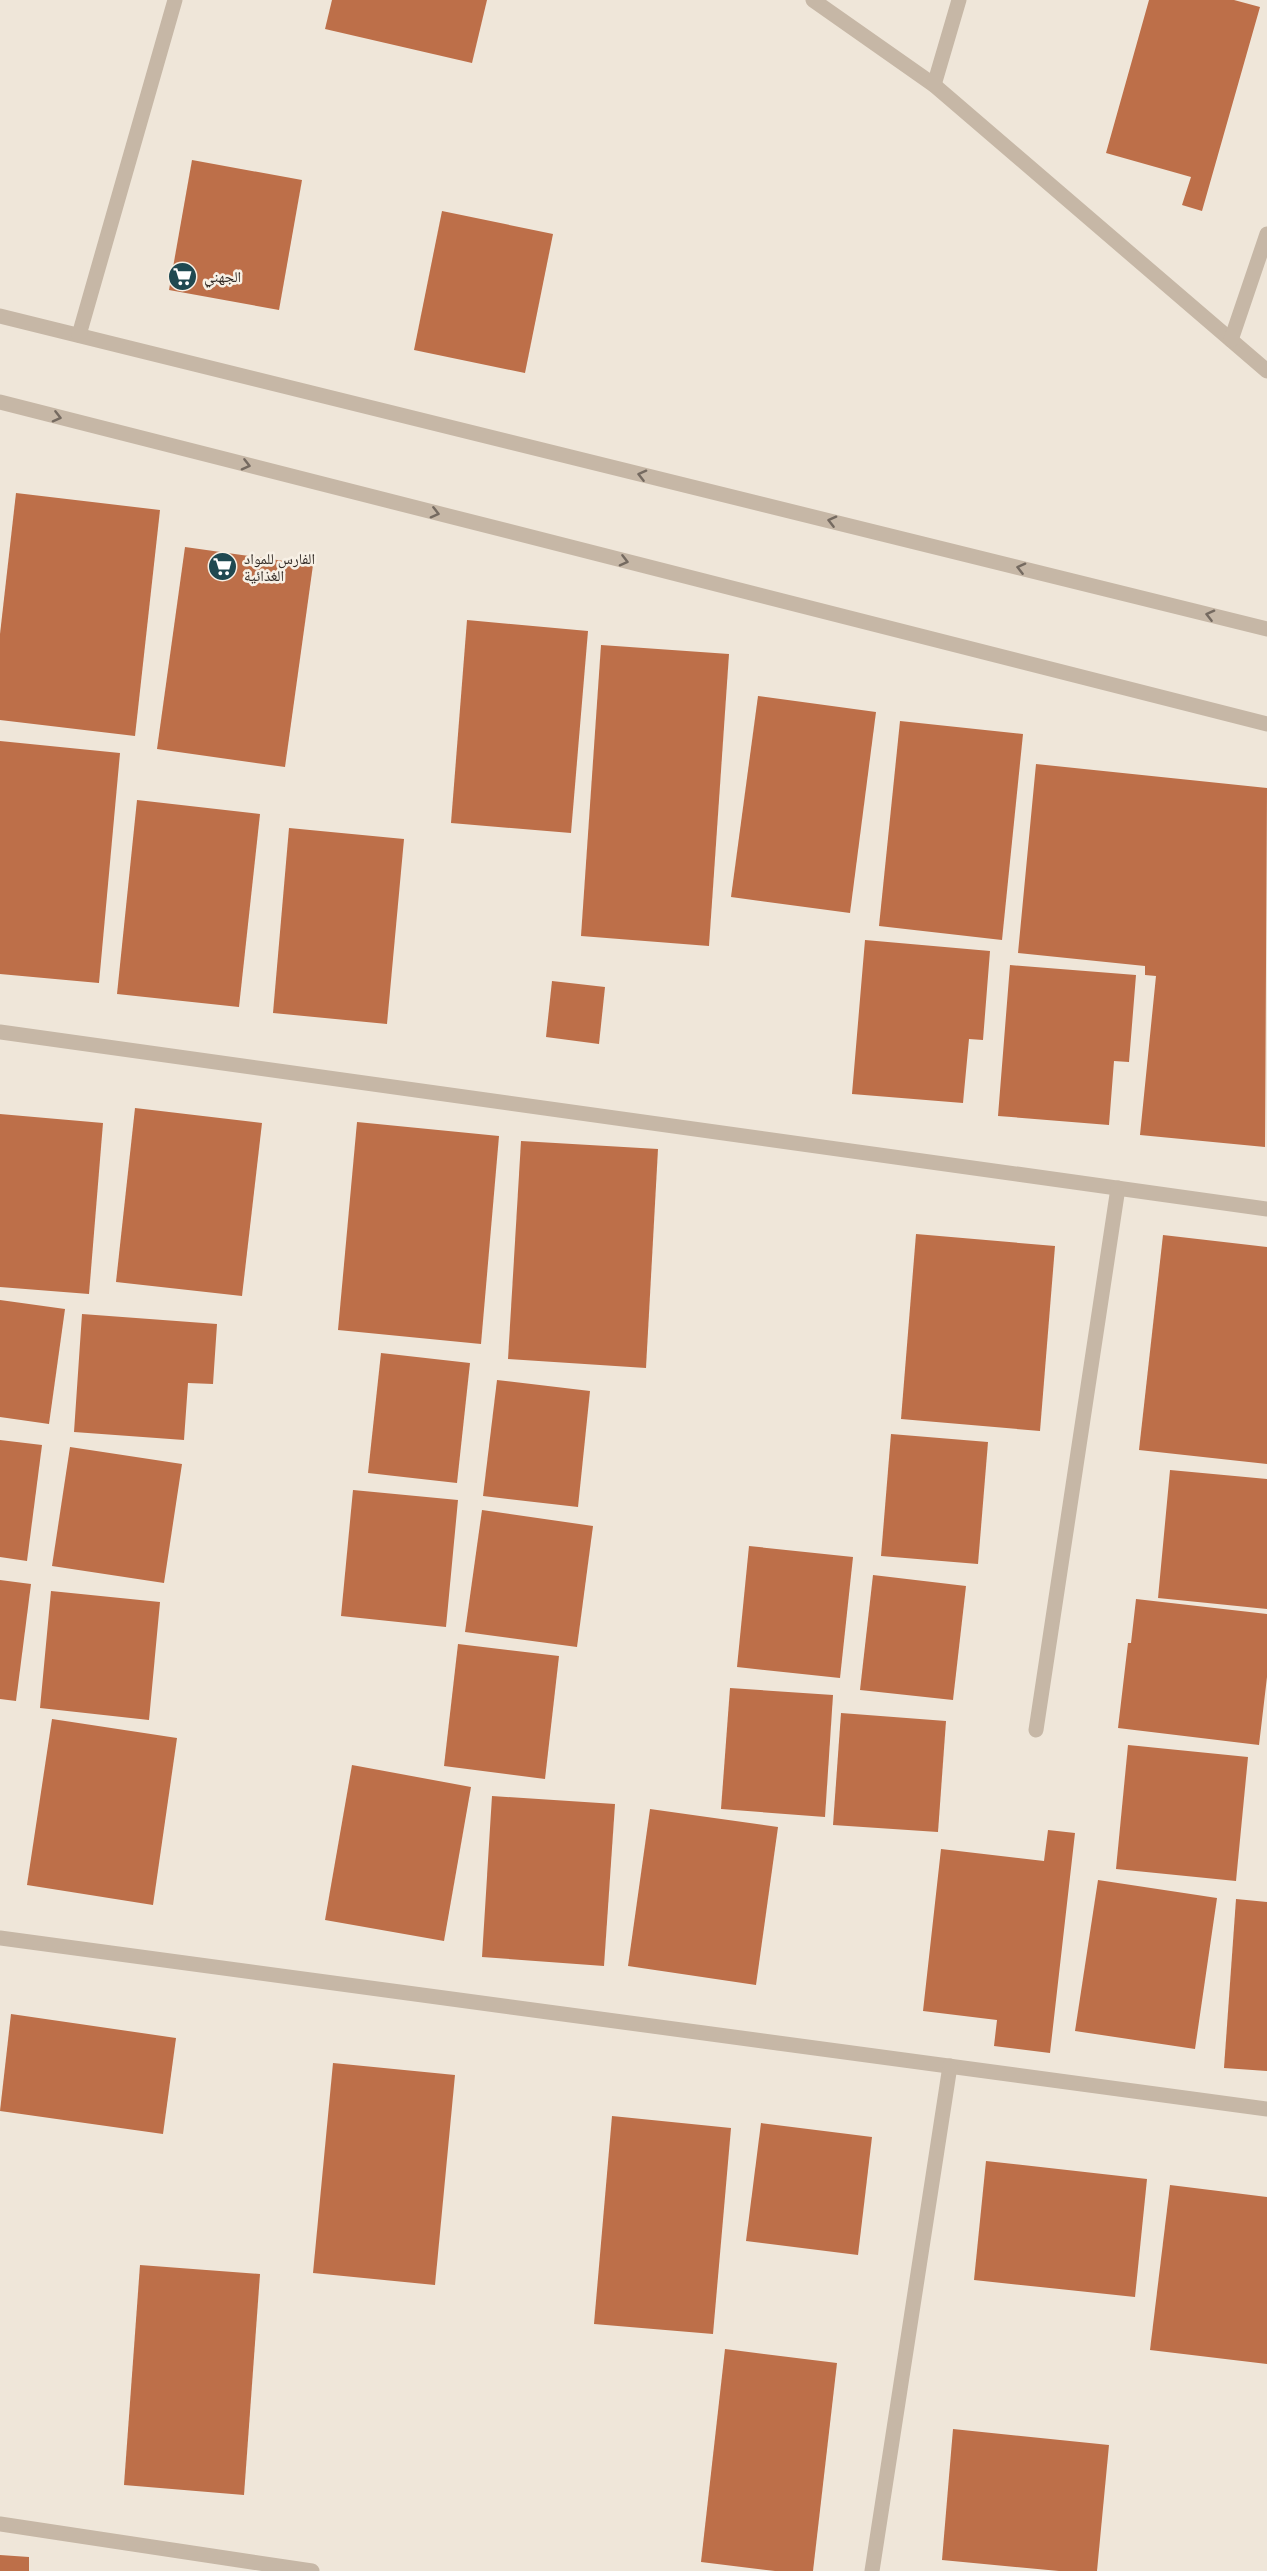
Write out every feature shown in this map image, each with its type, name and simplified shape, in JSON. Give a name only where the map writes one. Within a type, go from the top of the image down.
[{"type":"street","points":[[79,335],[175,0]]},
{"type":"street","points":[[813,0],[934,85],[1267,371]]},
{"type":"street","points":[[934,85],[960,0]]},
{"type":"street","points":[[1231,340],[1267,234]]},
{"type":"street","points":[[0,316],[1267,629]]},
{"type":"street","points":[[0,402],[1267,724]]},
{"type":"street","points":[[0,1032],[1267,1209]]},
{"type":"street","points":[[1036,1730],[1118,1188]]},
{"type":"street","points":[[0,1938],[1267,2109]]},
{"type":"street","points":[[872,2571],[950,2066]]},
{"type":"street","points":[[0,2524],[312,2571]]},
{"type":"building","points":[[332,0],[487,0],[472,63],[325,29]]},
{"type":"building","points":[[1149,0],[1234,0],[1260,7],[1202,211],[1182,205],[1191,177],[1106,153]]},
{"type":"building","points":[[192,160],[302,180],[279,310],[169,290]]},
{"type":"building","points":[[442,211],[553,234],[525,373],[414,350]]},
{"type":"building","points":[[16,493],[160,510],[135,736],[0,720],[0,634]]},
{"type":"building","points":[[185,547],[313,565],[285,767],[157,749]]},
{"type":"building","points":[[467,620],[588,631],[571,833],[451,823]]},
{"type":"building","points":[[601,645],[729,654],[709,946],[581,936]]},
{"type":"building","points":[[758,696],[876,712],[850,913],[731,897]]},
{"type":"building","points":[[900,721],[1023,734],[1002,940],[879,926]]},
{"type":"building","points":[[0,741],[120,753],[99,983],[0,974]]},
{"type":"building","points":[[1036,764],[1267,788],[1265,1147],[1140,1135],[1156,976],[1145,975],[1145,966],[1018,953]]},
{"type":"building","points":[[137,800],[260,814],[239,1007],[117,994]]},
{"type":"building","points":[[289,828],[404,839],[387,1024],[273,1013]]},
{"type":"building","points":[[865,940],[990,951],[983,1040],[969,1039],[963,1103],[852,1094]]},
{"type":"building","points":[[1010,965],[1136,975],[1129,1062],[1114,1061],[1109,1125],[998,1116]]},
{"type":"building","points":[[552,981],[605,987],[599,1044],[546,1037]]},
{"type":"building","points":[[135,1108],[262,1123],[242,1296],[116,1282]]},
{"type":"building","points":[[0,1114],[103,1123],[89,1294],[0,1287]]},
{"type":"building","points":[[357,1122],[499,1136],[481,1344],[338,1330]]},
{"type":"building","points":[[521,1141],[658,1149],[646,1368],[508,1359]]},
{"type":"building","points":[[916,1234],[1055,1246],[1040,1431],[901,1419]]},
{"type":"building","points":[[1163,1235],[1267,1247],[1267,1464],[1139,1450]]},
{"type":"building","points":[[0,1300],[65,1309],[49,1424],[0,1417]]},
{"type":"building","points":[[82,1314],[217,1324],[213,1384],[188,1383],[184,1440],[74,1432]]},
{"type":"building","points":[[381,1353],[470,1363],[457,1483],[368,1473]]},
{"type":"building","points":[[497,1380],[590,1391],[578,1507],[483,1496]]},
{"type":"building","points":[[891,1434],[988,1442],[978,1564],[881,1556]]},
{"type":"building","points":[[0,1440],[42,1445],[27,1561],[0,1557]]},
{"type":"building","points":[[70,1447],[182,1464],[164,1583],[52,1566]]},
{"type":"building","points":[[1170,1470],[1267,1479],[1267,1609],[1158,1598]]},
{"type":"building","points":[[353,1490],[458,1500],[446,1627],[341,1616]]},
{"type":"building","points":[[482,1510],[593,1526],[577,1647],[465,1632]]},
{"type":"building","points":[[749,1546],[853,1557],[840,1678],[737,1667]]},
{"type":"building","points":[[873,1575],[966,1586],[953,1700],[860,1690]]},
{"type":"building","points":[[0,1580],[31,1584],[16,1701],[0,1699]]},
{"type":"building","points":[[51,1591],[160,1602],[149,1720],[40,1708]]},
{"type":"building","points":[[1136,1599],[1267,1614],[1267,1677],[1259,1745],[1118,1728],[1128,1643],[1131,1643]]},
{"type":"building","points":[[458,1644],[559,1656],[545,1779],[444,1766]]},
{"type":"building","points":[[730,1688],[833,1695],[825,1817],[721,1809]]},
{"type":"building","points":[[841,1713],[946,1721],[938,1832],[833,1825]]},
{"type":"building","points":[[52,1719],[177,1738],[153,1905],[27,1885]]},
{"type":"building","points":[[1128,1745],[1248,1757],[1236,1881],[1116,1869]]},
{"type":"building","points":[[352,1765],[471,1787],[444,1941],[325,1920]]},
{"type":"building","points":[[492,1796],[615,1804],[604,1966],[482,1957]]},
{"type":"building","points":[[650,1809],[778,1827],[756,1985],[628,1966]]},
{"type":"building","points":[[1048,1830],[1075,1833],[1050,2053],[994,2046],[997,2020],[923,2011],[941,1849],[1044,1861]]},
{"type":"building","points":[[1098,1880],[1217,1898],[1195,2049],[1075,2031]]},
{"type":"building","points":[[1236,1899],[1267,1902],[1267,2071],[1224,2068]]},
{"type":"building","points":[[11,2014],[176,2038],[163,2134],[0,2111]]},
{"type":"building","points":[[333,2063],[455,2075],[435,2285],[313,2273]]},
{"type":"building","points":[[612,2116],[731,2128],[713,2334],[594,2324]]},
{"type":"building","points":[[761,2123],[872,2137],[858,2255],[746,2241]]},
{"type":"building","points":[[986,2161],[1147,2179],[1135,2297],[974,2280]]},
{"type":"building","points":[[1170,2185],[1267,2197],[1267,2364],[1150,2350]]},
{"type":"building","points":[[140,2265],[260,2274],[244,2495],[124,2485]]},
{"type":"building","points":[[725,2349],[837,2363],[813,2571],[775,2571],[701,2562]]},
{"type":"building","points":[[953,2429],[1109,2445],[1097,2571],[1059,2571],[942,2560]]},
{"type":"building","points":[[0,2555],[29,2557],[29,2571],[0,2571]]},
{"type":"place","name":"الجهني","points":[[183,276]]},
{"type":"place","name":"الفارس للمواد الغذائية","points":[[223,567]]}]
